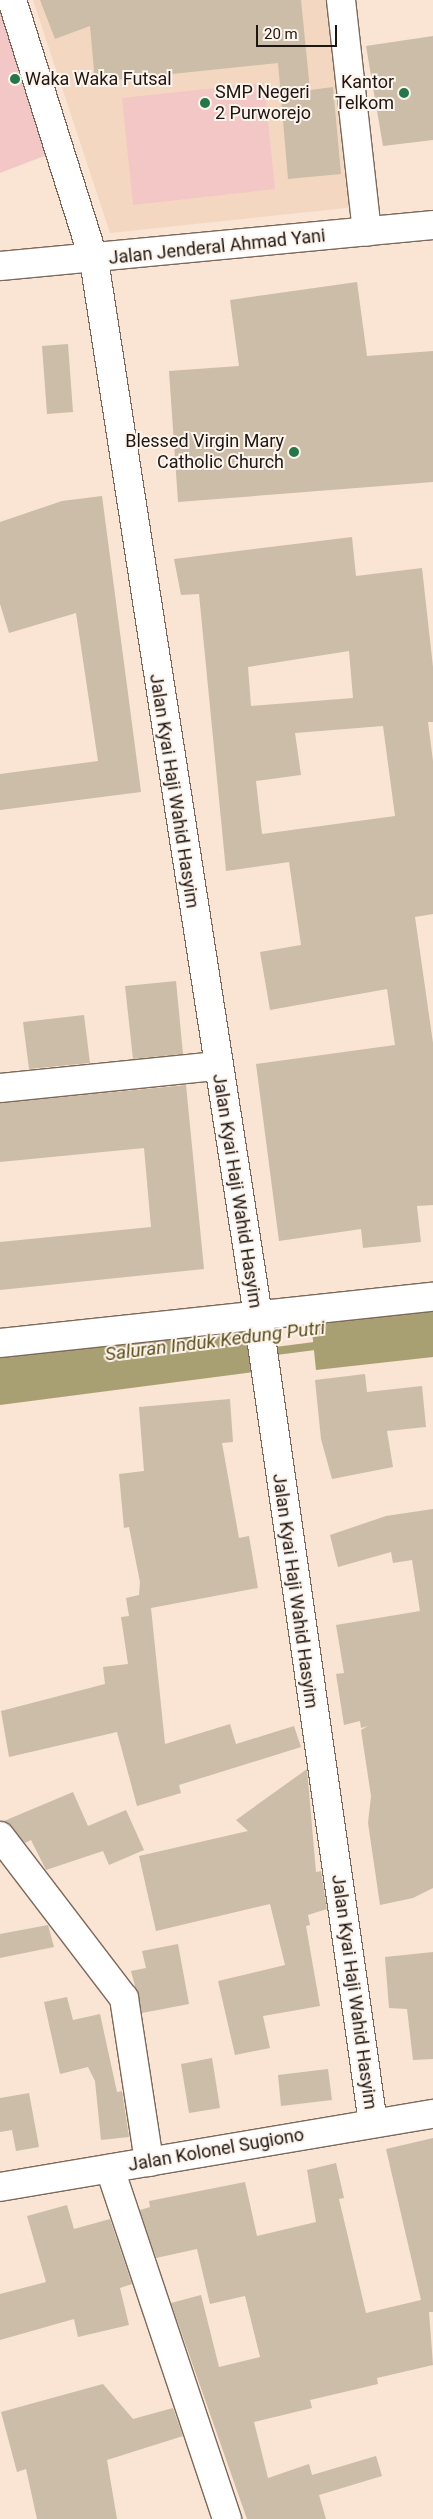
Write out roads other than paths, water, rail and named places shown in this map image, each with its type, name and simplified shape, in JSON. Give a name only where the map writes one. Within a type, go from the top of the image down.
[{"type":"street","name":"Jalan Kyai Haji Wahid Hasyim","points":[[12,0],[94,260],[216,1066],[258,1316],[268,1402],[373,2123]]},
{"type":"street","points":[[341,0],[367,232]]},
{"type":"street","name":"Jalan Jenderal Ahmad Yani","points":[[0,266],[94,260],[433,225]]},
{"type":"street","points":[[0,1088],[216,1066]]},
{"type":"street","points":[[0,1343],[433,1297]]},
{"type":"street","points":[[0,1836],[124,1998],[149,2162]]},
{"type":"street","name":"Jalan Kolonel Sugiono","points":[[0,2187],[433,2114]]},
{"type":"street","points":[[110,2169],[227,2519]]},
{"type":"water","points":[[433,1308],[433,1357],[316,1370],[311,1321]]},
{"type":"water","points":[[257,1325],[262,1371],[0,1405],[0,1357]]},
{"type":"waterway","name":"Saluran Induk Kedung Putri","points":[[268,1352],[323,1345]]},
{"type":"place","name":"Waka Waka Futsal","points":[[15,79]]},
{"type":"place","name":"Kantor Telkom","points":[[404,93]]},
{"type":"place","name":"SMP Negeri 2 Purworejo","points":[[205,103]]},
{"type":"place","name":"Blessed Virgin Mary Catholic Church","points":[[294,452]]}]
